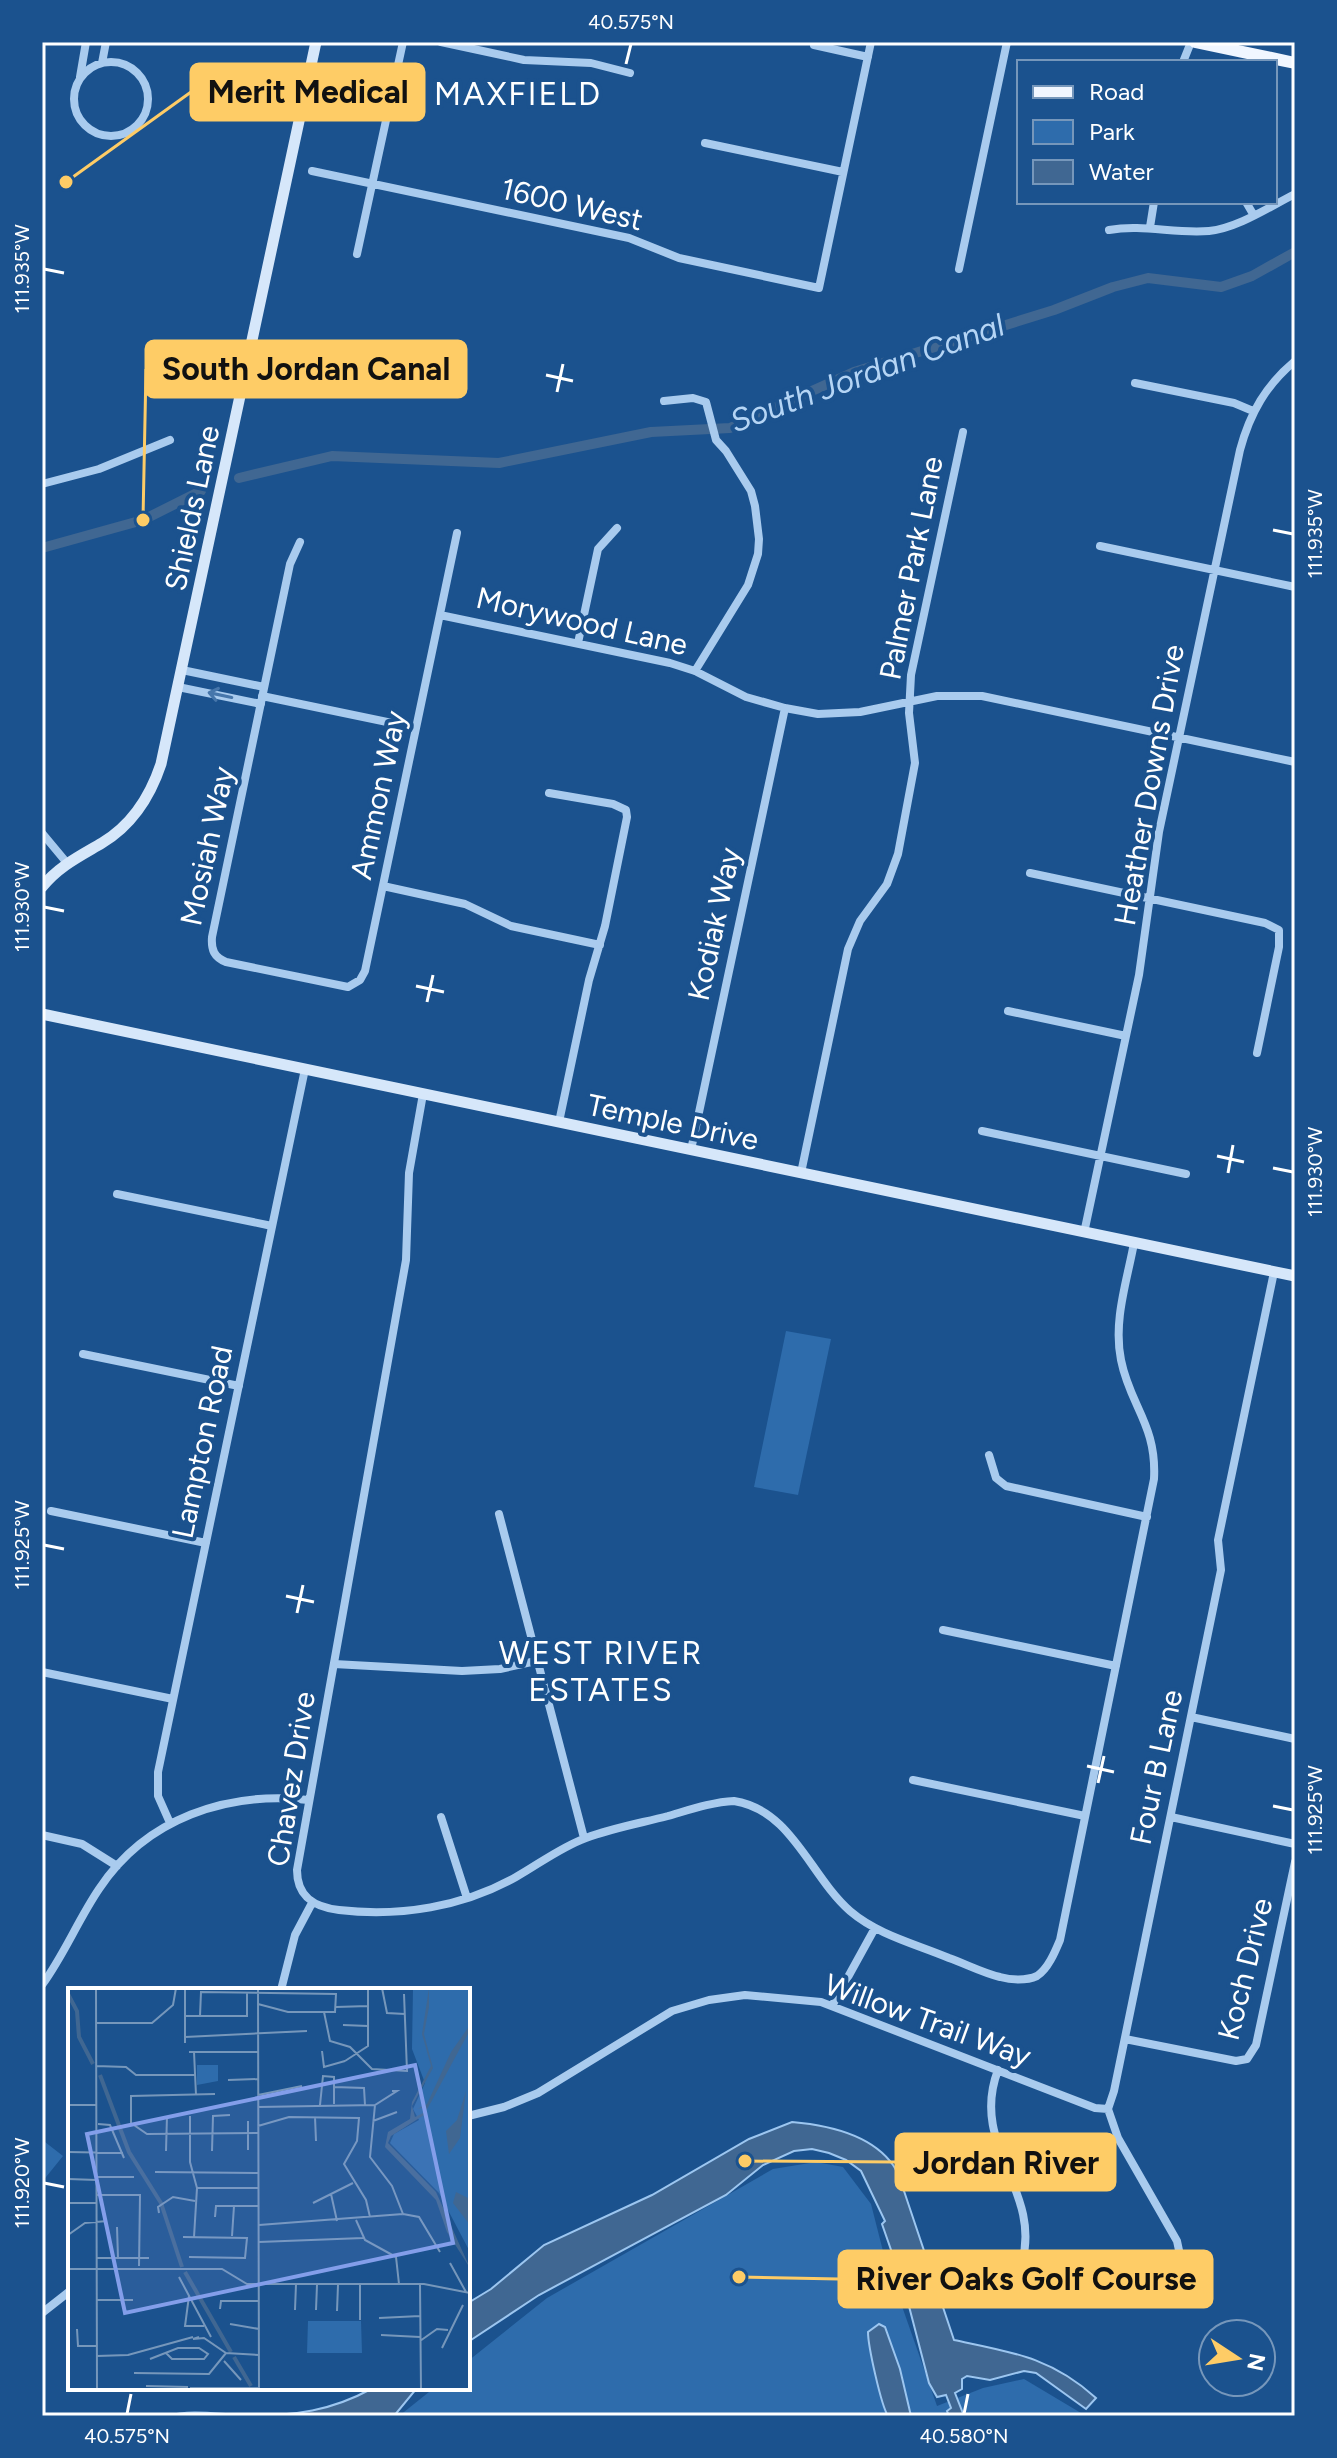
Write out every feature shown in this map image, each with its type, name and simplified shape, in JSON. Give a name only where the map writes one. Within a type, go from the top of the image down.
[{"type":"main road","points":[[1193,42],[1295,63]]},
{"type":"street","points":[[80,79],[89,69],[102,63],[112,62],[132,69],[145,85],[147,106],[137,125],[118,135],[102,135],[85,126],[79,118],[74,98],[86,42]]},
{"type":"street","points":[[102,63],[106,42]]},
{"type":"street","name":"Shields Lane","points":[[42,887],[67,863],[111,837],[145,801],[161,764],[316,42]]},
{"type":"street","points":[[357,254],[403,42]]},
{"type":"street","points":[[441,42],[524,60],[591,63],[630,73]]},
{"type":"street","points":[[705,143],[843,172],[871,42]]},
{"type":"street","points":[[959,269],[1007,42]]},
{"type":"street","points":[[1184,60],[1193,42]]},
{"type":"street","points":[[814,45],[868,57]]},
{"type":"street","name":"1600 West","points":[[312,171],[629,238],[679,258],[819,288],[843,172]]},
{"type":"street","points":[[1150,227],[1154,204]]},
{"type":"street","points":[[1247,204],[1253,214]]},
{"type":"street","points":[[1109,230],[1150,227],[1211,231],[1228,227],[1274,204]]},
{"type":"street","name":"Heather Downs Drive","points":[[1084,1233],[1145,942],[1159,832],[1240,450],[1253,411],[1263,395],[1295,361]]},
{"type":"street","points":[[1135,383],[1234,403],[1253,411]]},
{"type":"street","points":[[664,401],[700,398],[710,408],[712,429],[751,491],[757,514],[758,554],[748,585],[695,671]]},
{"type":"street","name":"Palmer Park Lane","points":[[801,1173],[848,949],[860,921],[887,884],[898,854],[915,763],[909,700],[911,675],[963,432]]},
{"type":"street","points":[[42,484],[110,465],[170,440]]},
{"type":"street","points":[[578,643],[598,549],[617,528]]},
{"type":"street","name":"Ammon Way","points":[[357,984],[365,971],[457,533]]},
{"type":"street","points":[[262,696],[290,564],[300,542]]},
{"type":"street","points":[[1100,546],[1295,587]]},
{"type":"street","name":"Morywood Lane","points":[[440,615],[695,671],[746,697],[785,708],[839,715],[937,696],[982,696],[1295,762]]},
{"type":"street","points":[[182,670],[262,696]]},
{"type":"street","points":[[178,687],[262,696],[416,728]]},
{"type":"street","name":"Mosiah Way","points":[[262,696],[212,949],[226,962],[344,986],[357,984]]},
{"type":"street","name":"Kodiak Way","points":[[691,1150],[785,708]]},
{"type":"street","points":[[549,793],[613,804],[626,810],[626,824],[559,1122]]},
{"type":"street","points":[[42,833],[67,863]]},
{"type":"street","points":[[1030,873],[1265,923],[1279,930],[1279,947],[1257,1053]]},
{"type":"street","points":[[383,886],[465,904],[511,926],[600,945]]},
{"type":"street","points":[[1008,1011],[1126,1036]]},
{"type":"street","name":"Temple Drive","points":[[42,1014],[1295,1276]]},
{"type":"street","name":"Lampton Road","points":[[170,1823],[162,1807],[157,1784],[305,1069]]},
{"type":"street","name":"Chavez Drive","points":[[423,1094],[409,1173],[406,1260],[297,1879],[304,1896],[312,1903],[342,1910],[393,1912],[467,1898],[513,1878],[584,1838],[721,1802],[740,1802],[780,1824],[829,1890],[851,1912],[875,1928],[999,1977],[1026,1979],[1037,1975],[1051,1959],[1060,1940],[1085,1816]]},
{"type":"street","points":[[982,1131],[1186,1174]]},
{"type":"street","points":[[117,1194],[272,1226]]},
{"type":"street","points":[[913,1780],[1085,1816],[1154,1479],[1154,1449],[1123,1371],[1119,1342],[1120,1312],[1134,1243]]},
{"type":"street","name":"Four B Lane","points":[[1108,2109],[1221,1570],[1219,1534],[1274,1272]]},
{"type":"street","points":[[83,1354],[239,1386]]},
{"type":"street","points":[[989,1455],[996,1478],[1006,1486],[1147,1517]]},
{"type":"street","points":[[51,1511],[206,1543]]},
{"type":"street","points":[[499,1514],[584,1838]]},
{"type":"street","points":[[943,1630],[1116,1666]]},
{"type":"street","points":[[334,1664],[462,1671],[500,1669],[536,1661]]},
{"type":"street","points":[[42,1672],[173,1699]]},
{"type":"street","points":[[1191,1717],[1295,1739]]},
{"type":"street","points":[[42,1985],[100,1888],[117,1866],[151,1835],[205,1808],[237,1800],[277,1796],[309,1800]]},
{"type":"street","points":[[441,1817],[467,1898]]},
{"type":"street","points":[[1171,1817],[1295,1844]]},
{"type":"street","points":[[42,1835],[82,1844],[117,1866]]},
{"type":"street","name":"Koch Drive","points":[[1125,2039],[1236,2061],[1250,2056],[1256,2045],[1295,1862]]},
{"type":"street","points":[[282,1988],[295,1935],[312,1903]]},
{"type":"street","points":[[832,2006],[875,1928]]},
{"type":"street","name":"Willow Trail Way","points":[[470,2116],[504,2107],[538,2093],[657,2020],[688,2005],[745,1995],[809,2000],[832,2006],[1095,2108],[1108,2109]]},
{"type":"street","points":[[998,2070],[990,2094],[990,2117],[1026,2228],[1027,2244],[1022,2262]]},
{"type":"street","points":[[1108,2109],[1123,2149],[1177,2241],[1180,2255],[1191,2263],[1193,2277],[1186,2288],[1172,2291],[1160,2283],[1158,2269],[1166,2258],[1180,2255]]},
{"type":"street","points":[[42,2313],[68,2293]]},
{"type":"green space","points":[[786,1331],[831,1339],[798,1495],[754,1487]]},
{"type":"green space","points":[[45,2142],[63,2156],[42,2182],[42,2145]]},
{"type":"green space","points":[[816,2162],[843,2167],[871,2204],[884,2255],[937,2406],[983,2388],[1024,2379],[1086,2416],[399,2416],[432,2390],[470,2390],[470,2359],[547,2298],[773,2169]]},
{"type":"water","points":[[792,2122],[847,2133],[884,2154],[898,2174],[954,2340],[1030,2358],[1063,2373],[1096,2398],[1086,2409],[1036,2373],[1024,2371],[990,2380],[967,2376],[962,2379],[962,2389],[955,2393],[964,2416],[949,2416],[947,2411],[951,2408],[946,2395],[937,2397],[929,2383],[904,2287],[882,2224],[885,2221],[861,2171],[846,2160],[812,2149],[794,2151],[763,2165],[726,2195],[539,2295],[470,2341],[470,2302],[491,2289],[544,2245],[652,2195],[749,2139]]},
{"type":"water","points":[[879,2324],[885,2327],[900,2369],[911,2416],[888,2416],[885,2410],[868,2332]]},
{"type":"water","points":[[369,2390],[415,2390],[394,2416],[167,2416],[297,2413],[327,2407]]},
{"type":"waterway","name":"South Jordan Canal","points":[[239,478],[332,456],[499,463],[651,432],[730,428],[854,372],[1054,310],[1113,287],[1148,278],[1221,287],[1252,276],[1295,252]]},
{"type":"waterway","name":"South Jordan Canal","points":[[42,548],[143,520],[201,491]]},
{"type":"place","name":"Merit Medical","points":[[66,182]]},
{"type":"place","name":"South Jordan Canal","points":[[143,520]]},
{"type":"place","name":"Jordan River","points":[[745,2161]]},
{"type":"place","name":"River Oaks Golf Course","points":[[739,2277]]},
{"type":"district","name":"MAXFIELD","points":[[518,94]]},
{"type":"district","name":"WEST RIVER ESTATES","points":[[601,1672]]}]
